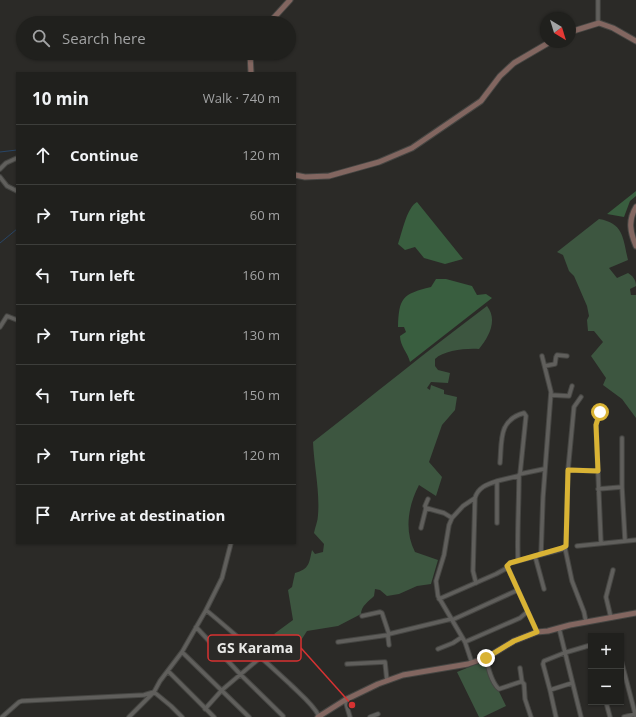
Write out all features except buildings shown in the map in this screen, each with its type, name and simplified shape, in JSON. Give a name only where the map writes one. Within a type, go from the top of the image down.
[{"type":"main road","points":[[275,16],[290,0]]},
{"type":"main road","points":[[576,30],[598,23],[613,28],[636,41]]},
{"type":"main road","points":[[296,175],[313,178],[329,176],[385,160],[412,148],[481,101],[500,76],[514,63],[540,48]]},
{"type":"main road","points":[[250,60],[251,72]]},
{"type":"main road","points":[[636,207],[632,214],[630,225],[631,235],[636,246]]},
{"type":"main road","points":[[319,717],[345,700],[387,681],[411,673],[472,663],[486,658],[514,641],[537,632],[636,613]]},
{"type":"street","points":[[598,0],[598,23]]},
{"type":"street","points":[[0,169],[6,163],[16,158]]},
{"type":"street","points":[[0,177],[7,186],[16,190]]},
{"type":"street","points":[[0,327],[8,316],[16,320]]},
{"type":"street","points":[[545,366],[555,364],[557,355],[567,356]]},
{"type":"street","points":[[541,554],[544,469],[550,395],[550,387],[542,356]]},
{"type":"street","points":[[550,395],[569,396],[572,386]]},
{"type":"street","points":[[581,397],[574,407],[568,470],[565,548],[572,581],[584,612],[586,622]]},
{"type":"street","points":[[600,412],[596,425],[601,543]]},
{"type":"street","points":[[500,463],[505,426],[511,419],[524,413],[526,416],[519,475],[520,506],[518,561]]},
{"type":"street","points":[[622,438],[622,487],[625,540]]},
{"type":"street","points":[[476,583],[473,571],[475,498],[478,492],[485,486],[498,481],[544,469]]},
{"type":"street","points":[[568,470],[598,471]]},
{"type":"street","points":[[497,523],[498,481]]},
{"type":"street","points":[[598,489],[622,487]]},
{"type":"street","points":[[472,663],[465,642],[439,599],[436,588],[436,580],[444,555],[449,524],[452,518],[463,506],[475,498]]},
{"type":"street","points":[[421,528],[426,508],[425,506],[428,499]]},
{"type":"street","points":[[426,508],[444,513],[452,518]]},
{"type":"street","points":[[577,546],[636,540]]},
{"type":"street","points":[[129,717],[154,692],[160,681],[182,652],[217,591],[231,544]]},
{"type":"street","points":[[439,599],[507,568],[510,563],[565,548]]},
{"type":"street","points":[[535,556],[544,589]]},
{"type":"street","points":[[507,568],[537,632]]},
{"type":"street","points":[[611,618],[606,597],[613,570]]},
{"type":"street","points":[[338,642],[388,634],[451,620],[518,590]]},
{"type":"street","points":[[206,610],[261,657],[317,711],[319,717]]},
{"type":"street","points":[[362,616],[380,612],[382,613],[388,634],[389,645]]},
{"type":"street","points":[[465,642],[520,618],[527,612]]},
{"type":"street","points":[[196,627],[241,675],[283,716]]},
{"type":"street","points":[[559,628],[581,717]]},
{"type":"street","points":[[438,649],[453,643],[462,637]]},
{"type":"street","points":[[556,717],[543,664],[544,661],[588,646]]},
{"type":"street","points":[[182,652],[249,717]]},
{"type":"street","points":[[205,709],[222,690],[261,657]]},
{"type":"street","points":[[486,658],[496,687],[499,689],[522,682]]},
{"type":"street","points":[[347,664],[385,662],[387,681]]},
{"type":"street","points":[[520,668],[522,682],[525,686],[525,699],[531,717]]},
{"type":"street","points":[[623,669],[636,715],[624,717]]},
{"type":"street","points":[[168,671],[211,716]]},
{"type":"street","points":[[550,690],[572,683]]},
{"type":"street","points":[[2,717],[22,701],[144,695],[154,692]]},
{"type":"street","points":[[154,692],[182,717]]},
{"type":"street","points":[[345,700],[350,717]]},
{"type":"street","points":[[607,705],[610,717]]},
{"type":"street","points":[[370,717],[378,714]]},
{"type":"green space","points":[[636,191],[636,196],[630,201],[624,217],[607,214]]},
{"type":"green space","points":[[417,202],[463,259],[445,264],[424,258],[415,247],[405,250],[398,244],[410,209]]},
{"type":"green space","points":[[599,219],[607,221],[618,228],[623,239],[628,260],[609,268],[617,278],[628,273],[634,278],[636,284],[636,286],[630,289],[631,295],[636,295],[636,418],[622,399],[603,385],[606,378],[591,356],[603,342],[594,331],[588,331],[587,320],[589,316],[587,306],[574,276],[569,271],[563,255],[557,252]]},
{"type":"green space","points":[[436,279],[446,279],[472,286],[477,295],[486,294],[492,298],[410,362],[400,340],[400,336],[406,332],[404,327],[398,327],[401,303],[408,295],[431,287]]},
{"type":"green space","points":[[487,306],[492,317],[492,323],[489,334],[483,344],[479,349],[462,349],[444,354],[435,359],[435,366],[438,370],[450,373],[448,383],[431,382],[427,388],[430,390],[431,385],[444,390],[444,394],[457,397],[455,410],[442,425],[429,462],[442,477],[436,496],[419,485],[410,510],[409,536],[415,552],[438,560],[431,584],[417,586],[399,594],[387,596],[380,590],[375,589],[374,596],[364,606],[361,614],[338,626],[307,631],[298,645],[290,643],[274,634],[293,620],[288,590],[292,587],[295,573],[306,568],[312,550],[315,554],[323,552],[324,544],[314,533],[318,520],[318,488],[313,442]]},
{"type":"green space","points":[[484,661],[506,706],[483,717],[479,717],[457,672]]},
{"type":"waterway","points":[[0,152],[16,150]]},
{"type":"waterway","points":[[0,243],[16,230]]},
{"type":"place","name":"GS Karama","points":[[352,705]]},
{"type":"route","points":[[486,658],[514,641],[537,632],[507,566],[510,563],[565,548],[568,470],[598,471],[596,425],[600,412]]}]
